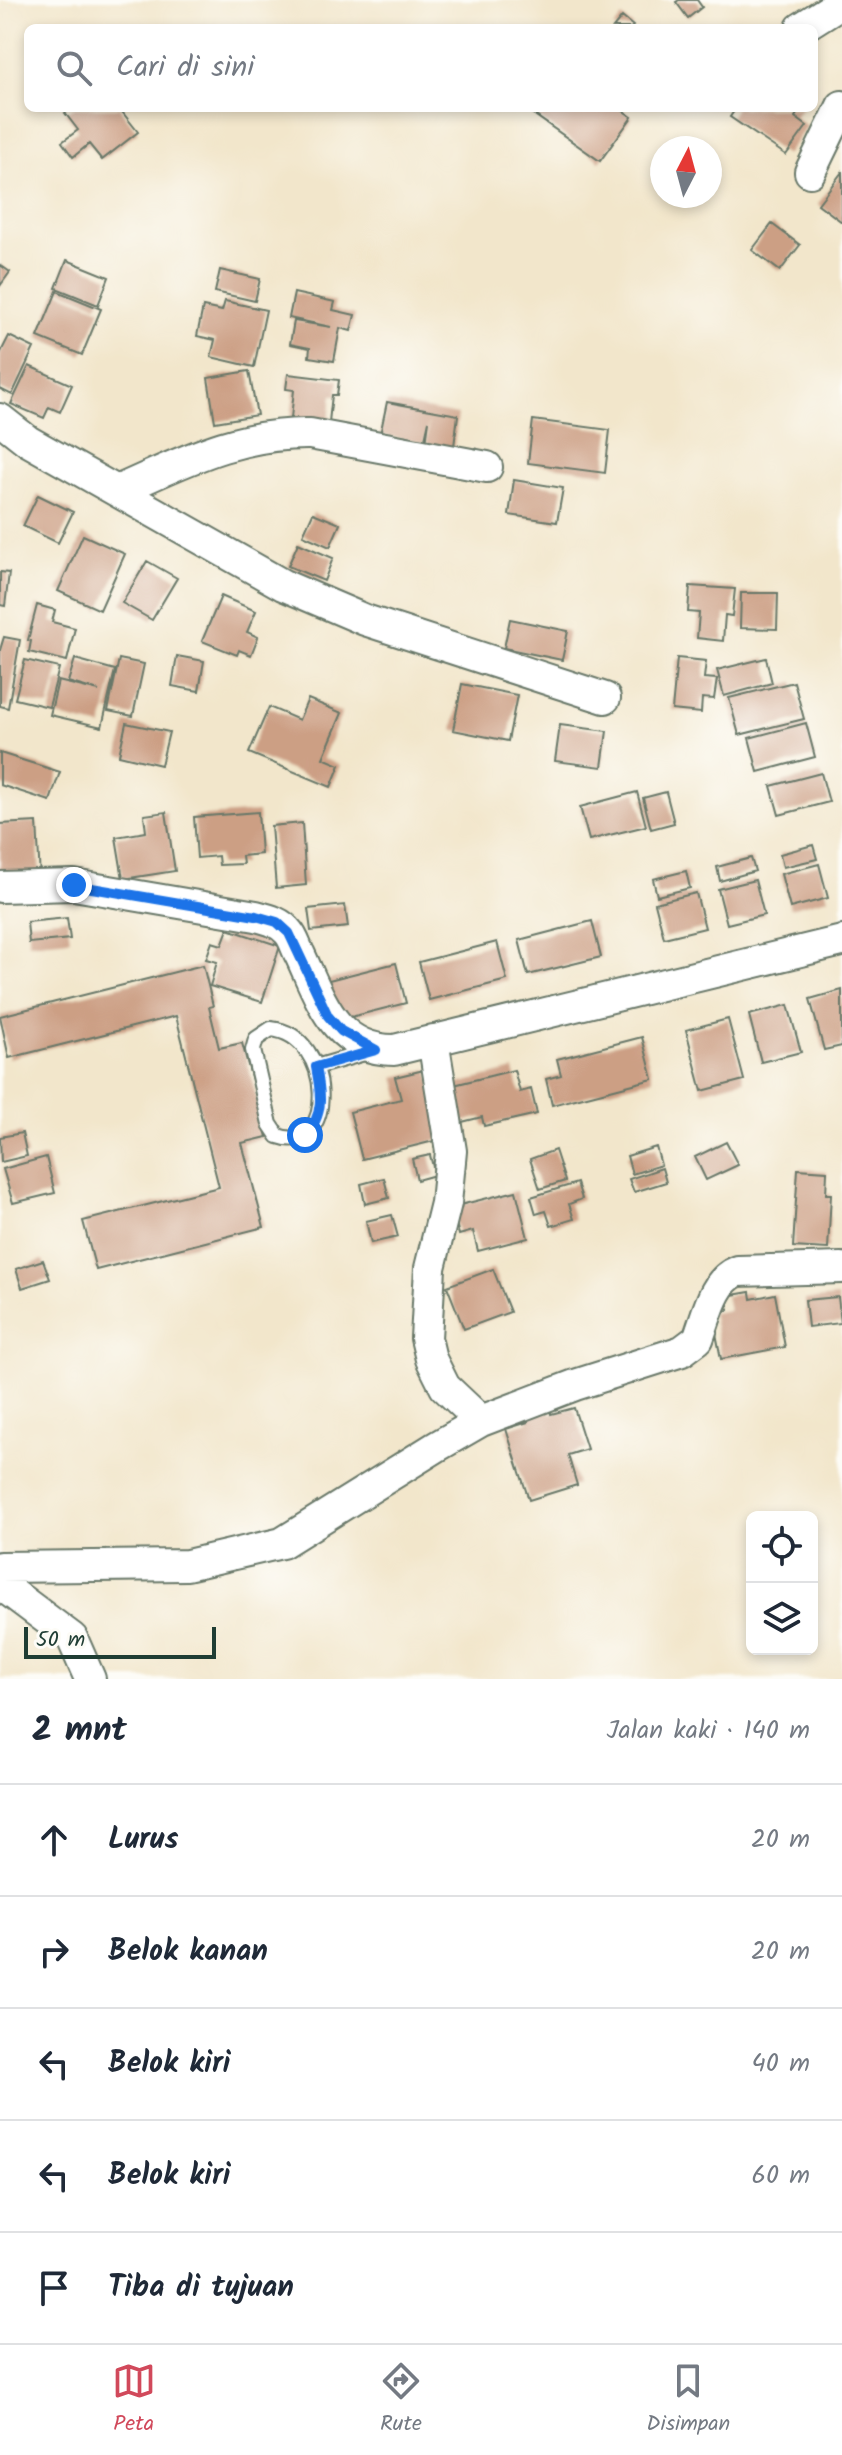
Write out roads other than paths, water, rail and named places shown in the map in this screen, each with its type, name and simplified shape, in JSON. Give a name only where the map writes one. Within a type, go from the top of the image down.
[{"type":"street","points":[[807,24],[842,2]]},
{"type":"street","points":[[810,172],[842,106]]},
{"type":"street","points":[[0,419],[28,441],[283,585],[351,614],[605,698]]},
{"type":"street","points":[[117,491],[224,444],[286,434],[310,434],[487,467]]},
{"type":"street","points":[[0,887],[74,885],[277,922],[289,933],[328,1016],[341,1031],[376,1050],[394,1050],[842,941]]},
{"type":"street","points":[[433,1040],[451,1151],[446,1203],[430,1268],[426,1338],[431,1359],[445,1387],[481,1421]]},
{"type":"street","points":[[0,1567],[187,1565],[282,1543],[481,1421],[575,1385],[682,1351],[698,1339],[721,1282],[731,1273],[842,1268]]},
{"type":"street","points":[[0,1584],[72,1638],[90,1679]]},
{"type":"lane","points":[[271,1029],[286,1030],[307,1047],[316,1067],[320,1097],[318,1120],[297,1140],[278,1136],[270,1124],[253,1050],[256,1039],[271,1029]]},
{"type":"lane","points":[[316,1067],[376,1050]]}]
